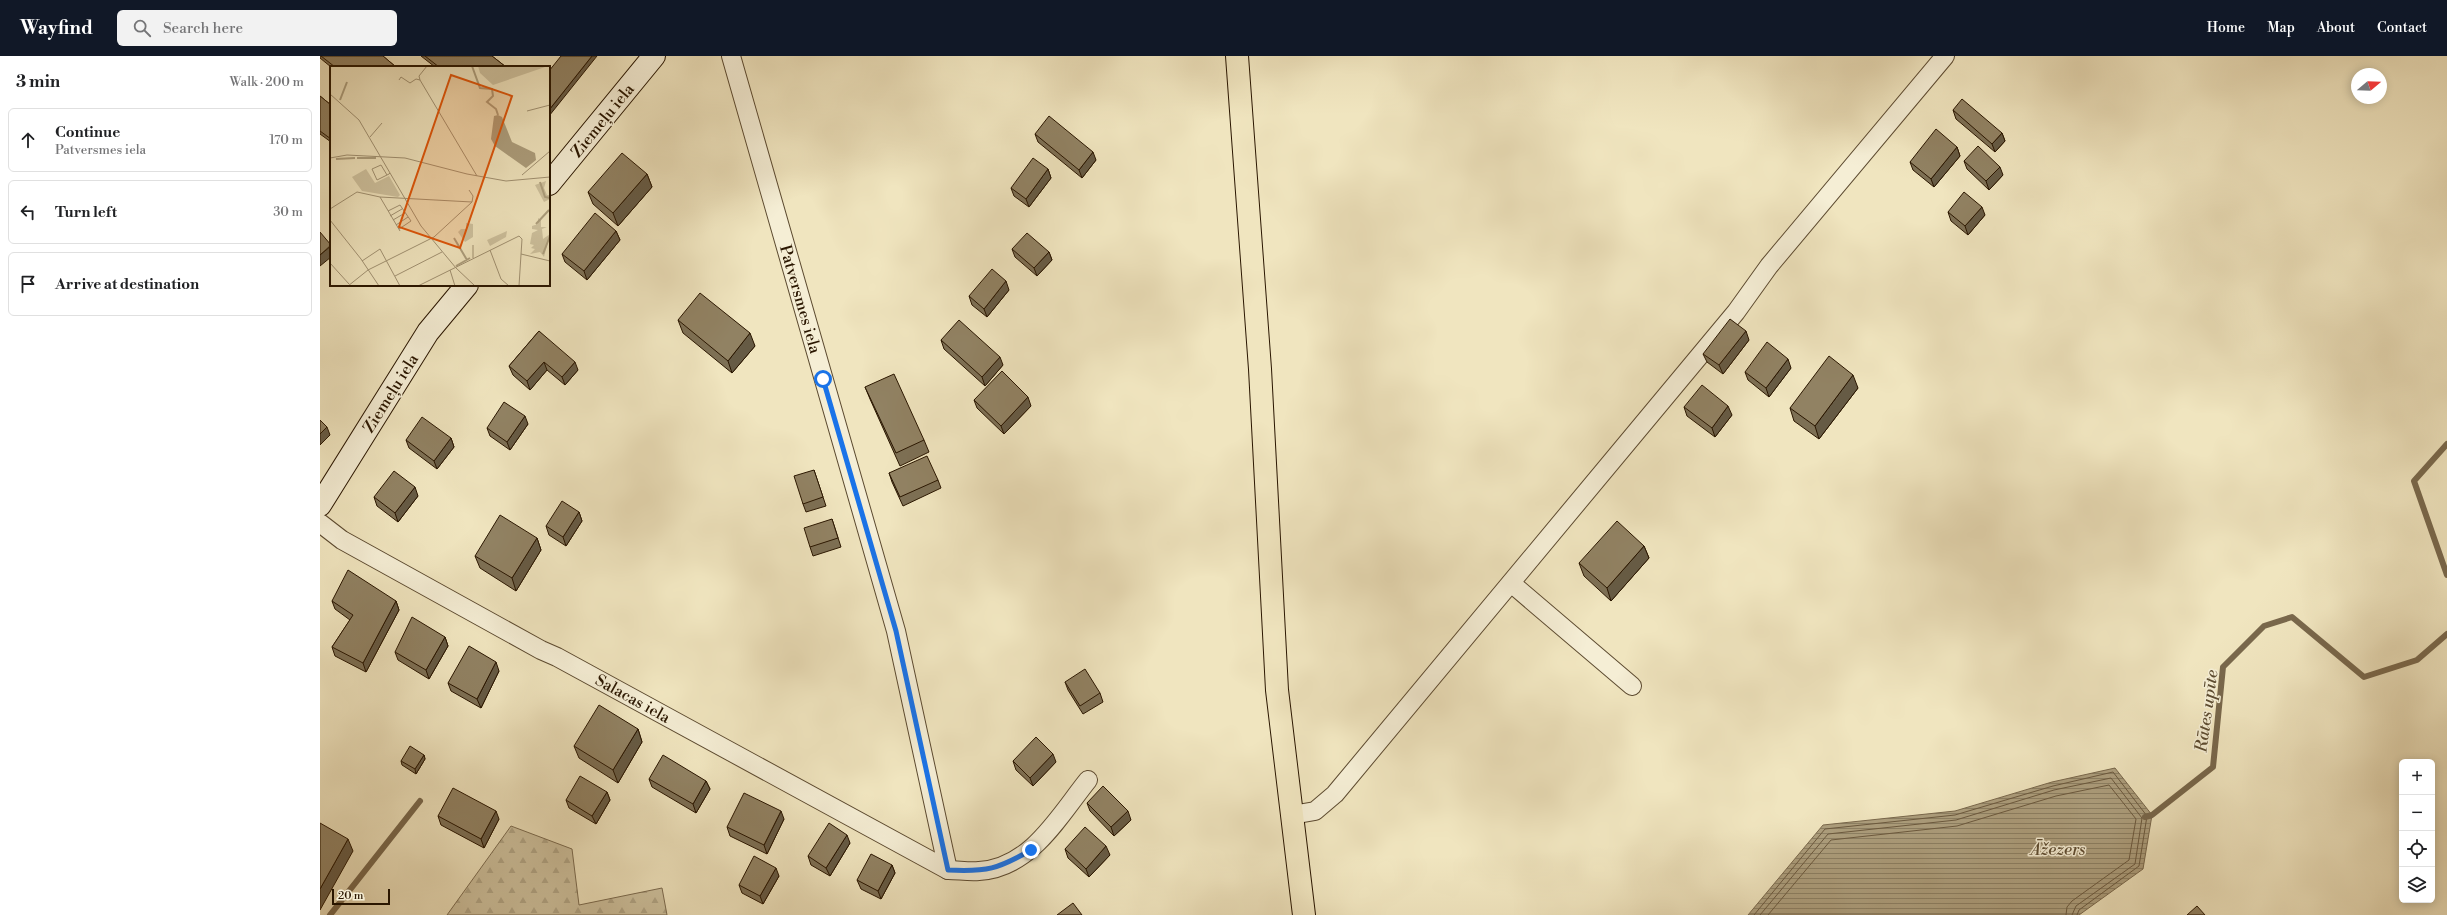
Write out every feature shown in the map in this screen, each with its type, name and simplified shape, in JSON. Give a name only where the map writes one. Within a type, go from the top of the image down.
[{"type":"highway","points":[[1237,56],[1260,369],[1277,690],[1304,915]]},
{"type":"street","name":"Ziemeļu iela","points":[[550,183],[654,56]]},
{"type":"street","name":"Patversmes iela","points":[[731,56],[896,631],[948,870]]},
{"type":"street","points":[[1292,815],[1314,811],[1335,794],[1736,312],[1769,266],[1945,56]]},
{"type":"street","name":"Ziemeļu iela","points":[[320,505],[428,332],[466,286]]},
{"type":"street","name":"Salacas iela","points":[[320,523],[342,540],[534,646],[948,870]]},
{"type":"street","points":[[1511,583],[1632,686]]},
{"type":"street","points":[[948,870],[980,871],[1007,864],[1031,850],[1088,780]]},
{"type":"green space","points":[[511,826],[572,849],[579,905],[662,888],[667,915],[447,915]]},
{"type":"water","name":"Āžezers","points":[[2115,768],[2152,815],[2143,869],[2079,915],[1748,915],[1823,825],[1955,811],[2052,782]]},
{"type":"building","points":[[321,56],[383,56],[395,66],[334,66]]},
{"type":"building","points":[[425,56],[492,56],[505,66],[438,66]]},
{"type":"building","points":[[561,56],[592,56],[550,109],[550,70]]},
{"type":"building","points":[[320,96],[330,104],[330,138],[320,131]]},
{"type":"building","points":[[1962,99],[2002,133],[1992,144],[1953,110]]},
{"type":"building","points":[[1049,116],[1093,152],[1079,170],[1035,134]]},
{"type":"building","points":[[1936,129],[1957,147],[1931,179],[1910,162]]},
{"type":"building","points":[[1978,146],[2000,167],[1986,181],[1964,161]]},
{"type":"building","points":[[622,153],[647,174],[613,213],[588,192]]},
{"type":"building","points":[[1033,158],[1048,169],[1026,199],[1011,188]]},
{"type":"building","points":[[1964,192],[1982,207],[1965,226],[1948,212]]},
{"type":"building","points":[[595,213],[616,231],[584,271],[562,254]]},
{"type":"building","points":[[320,232],[330,244],[330,246],[320,255]]},
{"type":"building","points":[[1027,233],[1049,252],[1034,268],[1012,249]]},
{"type":"building","points":[[992,269],[1006,281],[984,309],[969,296]]},
{"type":"building","points":[[700,293],[750,333],[728,361],[678,320]]},
{"type":"building","points":[[1730,319],[1746,331],[1719,365],[1703,354]]},
{"type":"building","points":[[959,320],[1000,357],[982,377],[941,340]]},
{"type":"building","points":[[539,331],[575,362],[562,377],[544,362],[527,381],[509,366]]},
{"type":"building","points":[[1767,342],[1788,359],[1766,388],[1745,372]]},
{"type":"building","points":[[1829,356],[1853,375],[1815,426],[1790,408]]},
{"type":"building","points":[[1002,371],[1028,397],[1001,426],[974,400]]},
{"type":"building","points":[[894,374],[924,440],[896,453],[865,387]]},
{"type":"building","points":[[1702,385],[1728,406],[1712,428],[1684,407]]},
{"type":"building","points":[[504,402],[525,416],[507,442],[487,428]]},
{"type":"building","points":[[422,417],[451,438],[434,461],[406,440]]},
{"type":"building","points":[[320,420],[327,427],[320,434]]},
{"type":"building","points":[[927,456],[938,480],[900,497],[889,473]]},
{"type":"building","points":[[814,470],[823,497],[803,504],[794,476]]},
{"type":"building","points":[[394,471],[415,487],[395,513],[374,497]]},
{"type":"building","points":[[562,501],[579,512],[563,537],[546,526]]},
{"type":"building","points":[[500,515],[537,538],[512,578],[475,556]]},
{"type":"building","points":[[832,519],[838,538],[810,547],[804,528]]},
{"type":"building","points":[[1617,521],[1644,546],[1607,588],[1579,563]]},
{"type":"building","points":[[348,570],[396,601],[363,663],[332,647],[353,615],[332,601]]},
{"type":"building","points":[[412,617],[445,637],[426,670],[395,652]]},
{"type":"building","points":[[469,646],[496,662],[477,699],[448,683]]},
{"type":"building","points":[[1085,669],[1100,693],[1080,706],[1065,682]]},
{"type":"building","points":[[599,705],[638,729],[613,770],[574,746]]},
{"type":"building","points":[[1036,737],[1053,754],[1030,778],[1013,761]]},
{"type":"building","points":[[410,746],[424,755],[415,769],[401,761]]},
{"type":"building","points":[[663,755],[706,781],[693,804],[649,779]]},
{"type":"building","points":[[580,776],[607,792],[592,816],[566,800]]},
{"type":"building","points":[[1103,786],[1128,811],[1111,827],[1087,803]]},
{"type":"building","points":[[453,788],[496,811],[481,839],[438,816]]},
{"type":"building","points":[[744,793],[781,811],[764,845],[727,827]]},
{"type":"building","points":[[320,823],[348,839],[320,889]]},
{"type":"building","points":[[829,823],[847,835],[826,868],[808,856]]},
{"type":"building","points":[[1085,827],[1106,846],[1086,869],[1065,849]]},
{"type":"building","points":[[871,854],[892,865],[878,891],[857,880]]},
{"type":"building","points":[[754,856],[776,868],[760,896],[739,885]]},
{"type":"building","points":[[1073,903],[1082,915],[1057,915]]},
{"type":"building","points":[[2197,906],[2205,915],[2187,915]]},
{"type":"waterway","name":"Rātes upīte","points":[[2447,444],[2414,481],[2447,575]]},
{"type":"waterway","name":"Rātes upīte","points":[[2145,817],[2152,815],[2213,767],[2223,667],[2264,626],[2292,617],[2364,677],[2417,660],[2447,634]]},
{"type":"waterway","points":[[330,915],[420,801]]},
{"type":"route","points":[[823,379],[896,631],[948,870],[980,871],[1007,864],[1031,850]]}]
